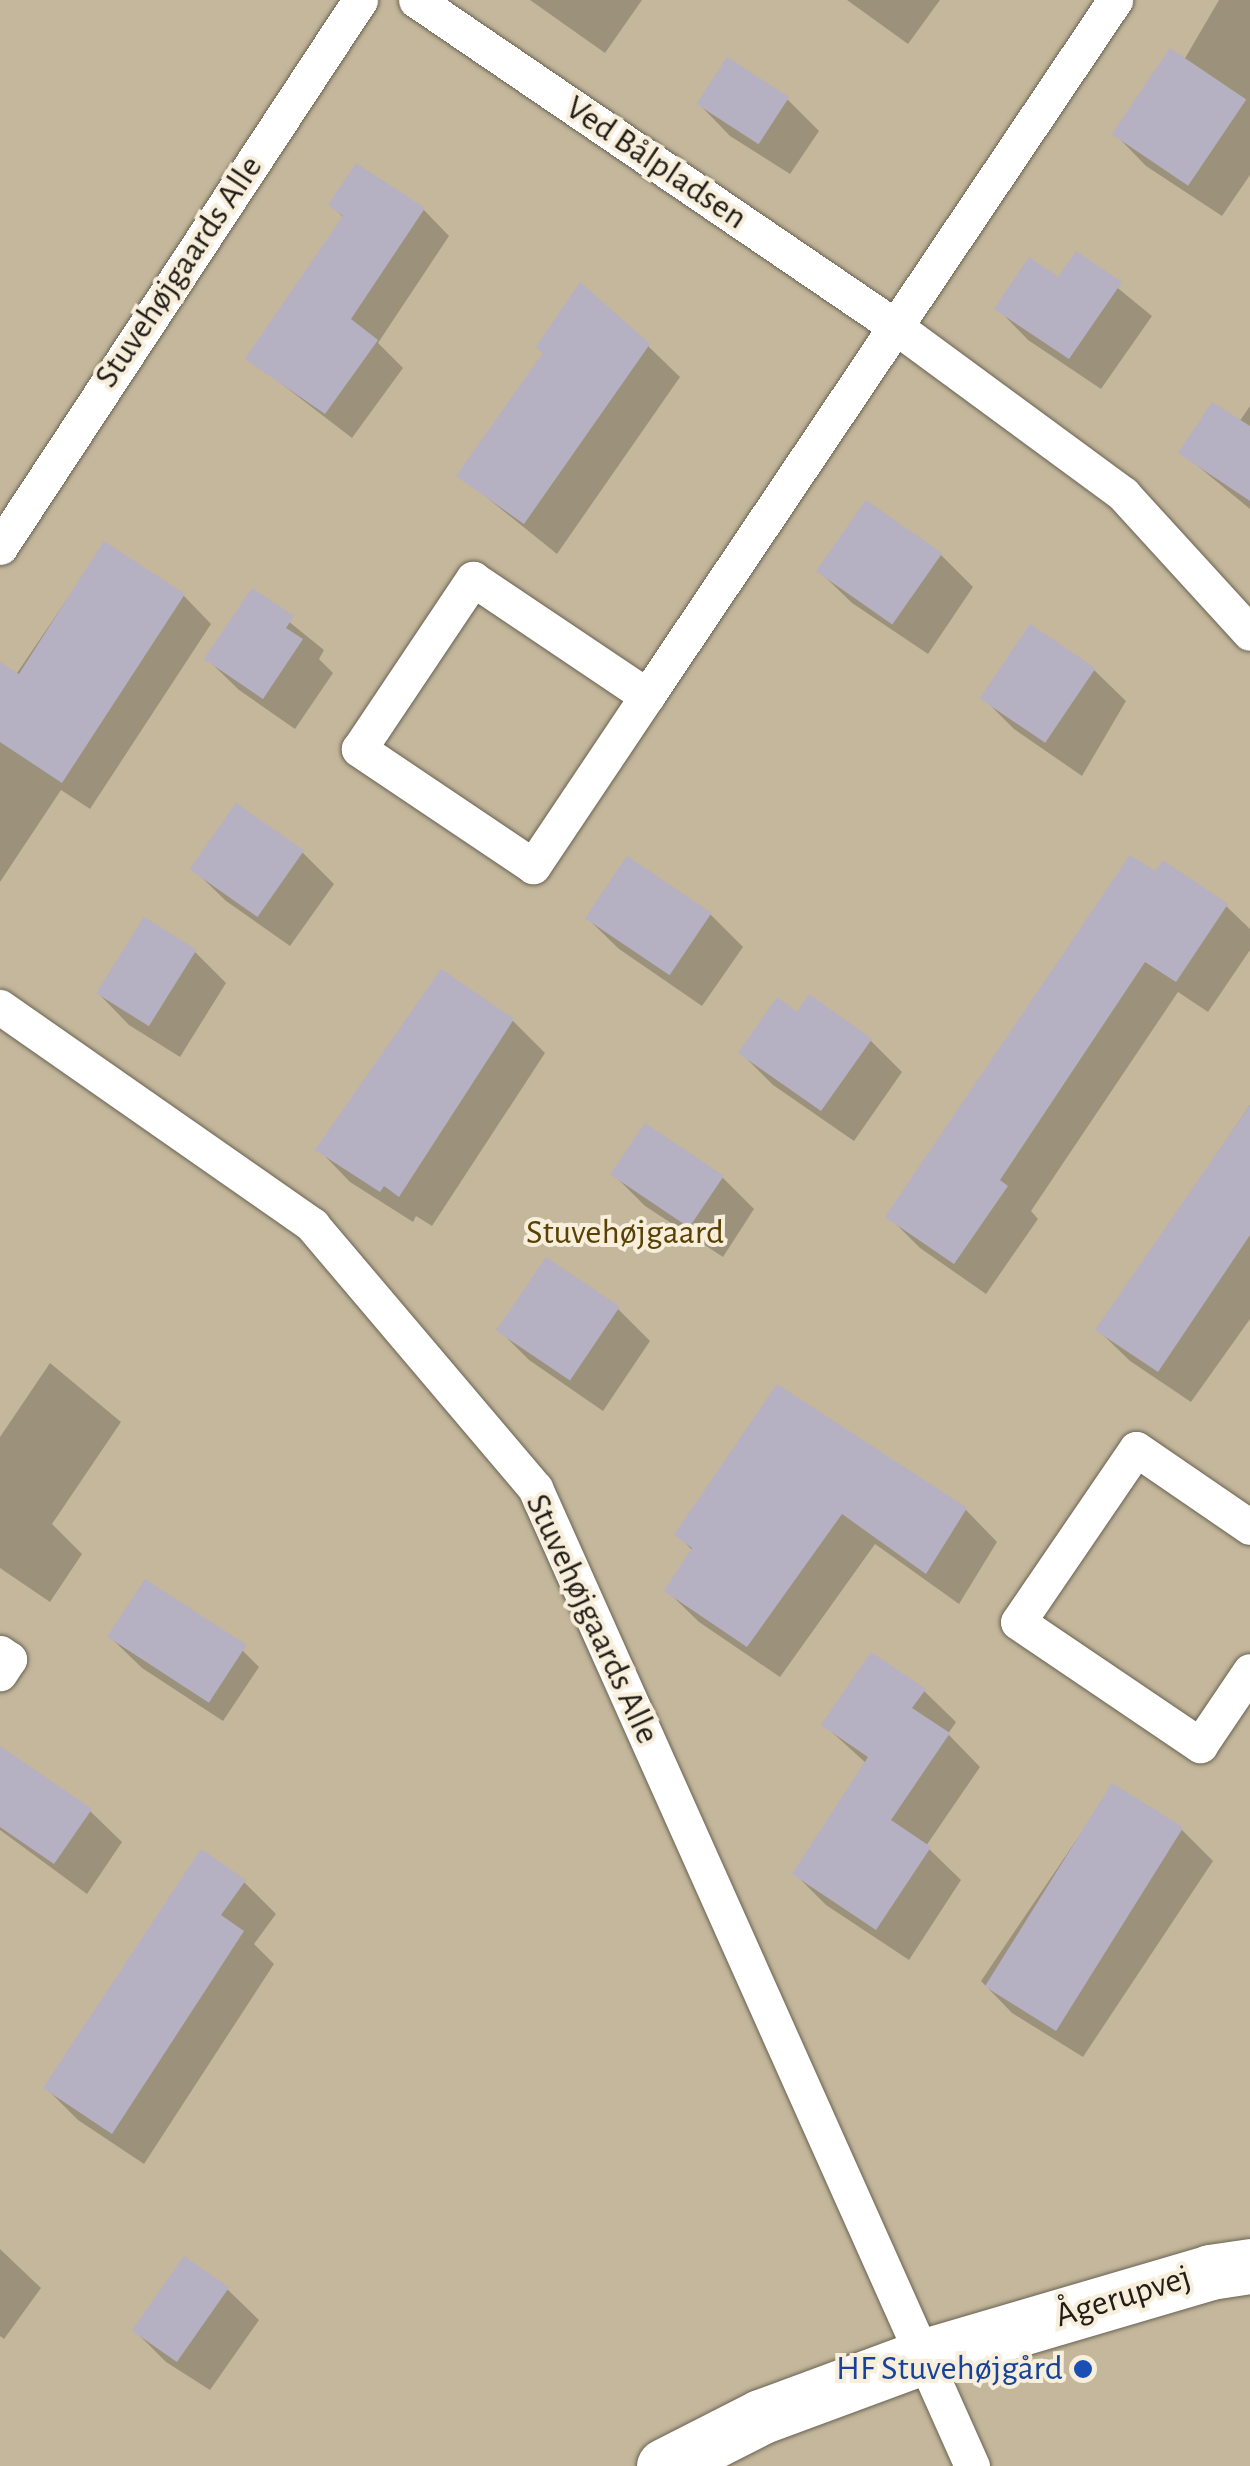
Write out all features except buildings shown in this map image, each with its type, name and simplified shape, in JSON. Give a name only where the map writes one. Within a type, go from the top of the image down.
[{"type":"street","name":"Ågerupvej","points":[[664,2466],[760,2418],[922,2357],[1210,2272],[1250,2266]]},
{"type":"lane","name":"Stuvehøjgaards Alle","points":[[0,547],[360,0]]},
{"type":"lane","name":"Ved Bålpladsen","points":[[416,0],[896,326],[1122,494],[1250,633]]},
{"type":"lane","points":[[647,696],[474,579],[359,749],[533,866],[1116,0]]},
{"type":"lane","name":"Stuvehøjgaards Alle","points":[[0,1006],[312,1225],[535,1488],[972,2466]]},
{"type":"lane","points":[[1250,1527],[1136,1449],[1018,1622],[1200,1745],[1250,1671]]},
{"type":"lane","points":[[0,1652],[10,1659],[0,1673]]},
{"type":"green space","name":"Stuvehøjgaard","points":[[0,0],[1250,0],[1250,2466],[0,2466]]},
{"type":"place","name":"HF Stuvehøjgård","points":[[1083,2369]]}]
